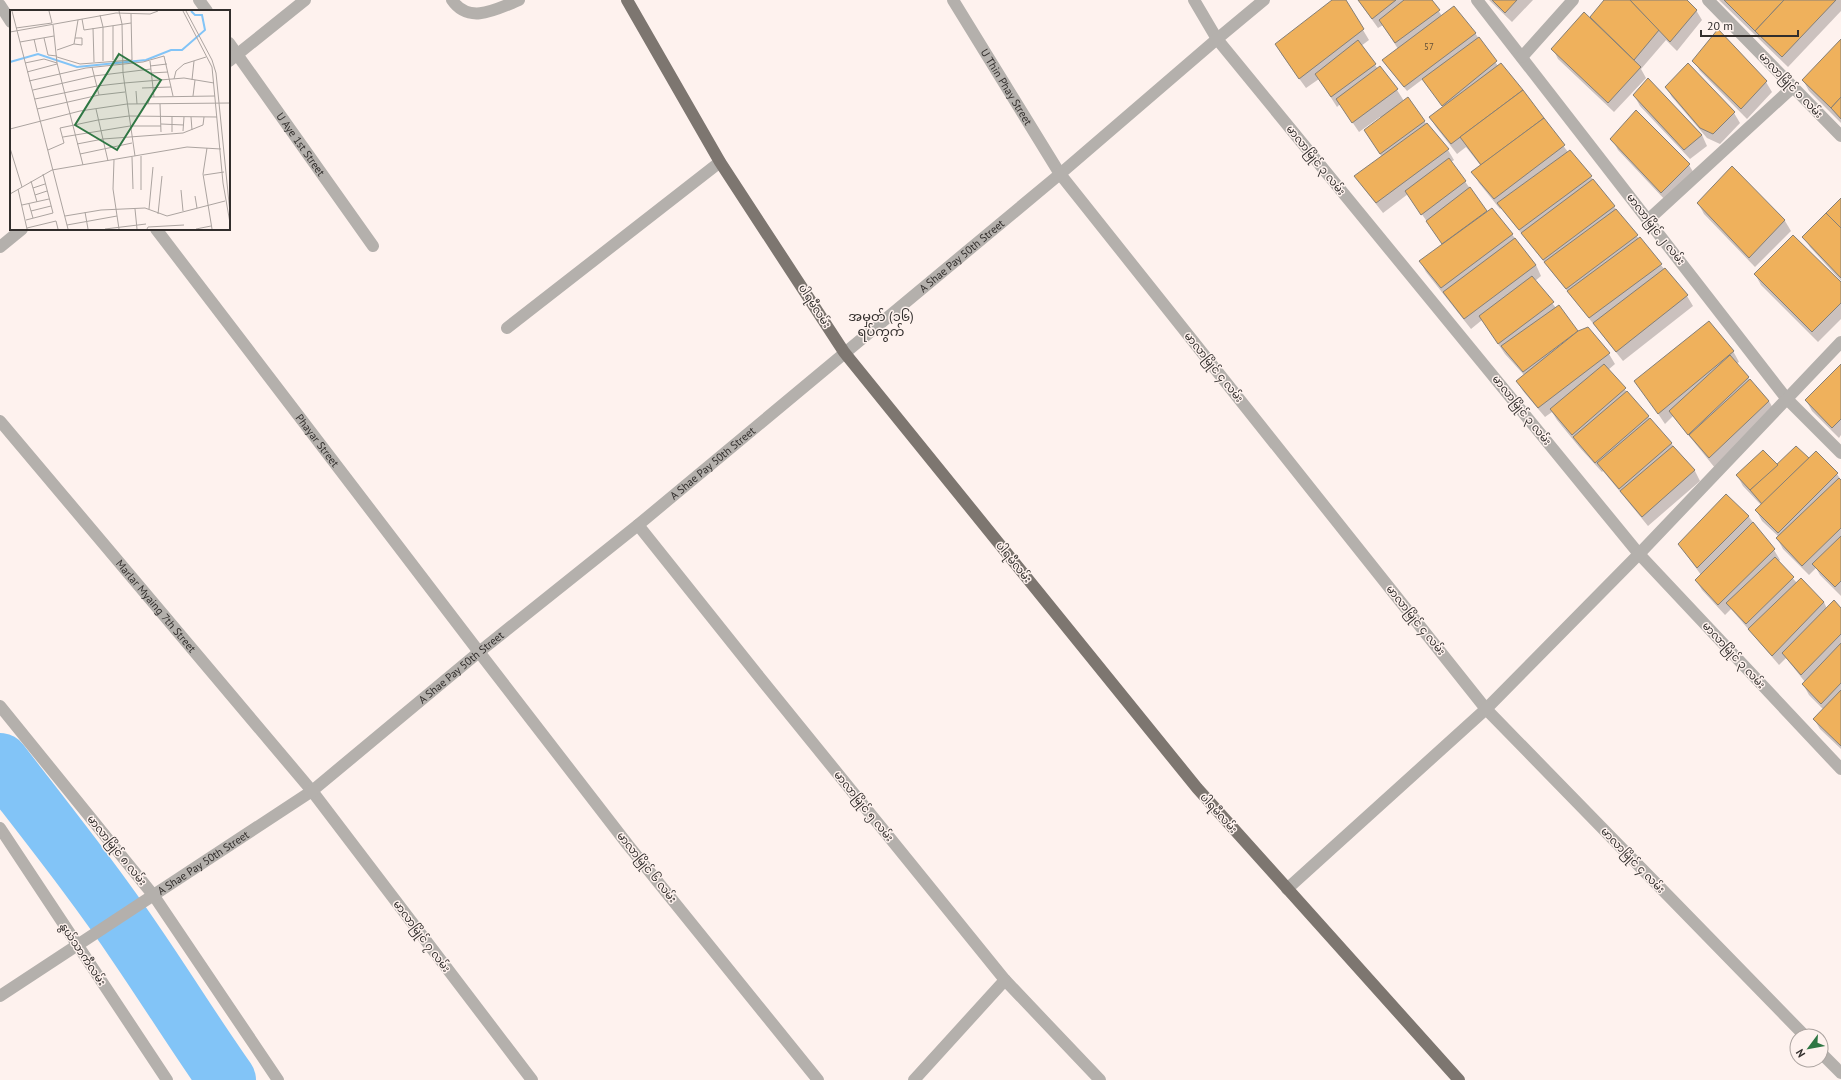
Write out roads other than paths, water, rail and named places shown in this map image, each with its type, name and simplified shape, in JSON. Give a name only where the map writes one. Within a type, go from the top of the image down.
[{"type":"main road","name":"ပါရမီလမ်း","points":[[627,0],[720,162],[844,352],[1197,788],[1286,889],[1459,1080]]},
{"type":"street","points":[[199,0],[206,10]]},
{"type":"street","points":[[233,58],[305,0]]},
{"type":"street","points":[[452,0],[464,12],[474,14],[494,11],[519,0]]},
{"type":"street","name":"U Thin Phay Street","points":[[953,0],[1060,174]]},
{"type":"street","name":"မာလာမြိုင် ၃ လမ်း","points":[[1194,0],[1217,38],[1639,554],[1841,769]]},
{"type":"street","name":"A Shae Pay 50th Street","points":[[0,996],[312,791],[479,652],[638,525],[844,352],[1060,174],[1217,38],[1264,0]]},
{"type":"street","name":"မာလာမြိုင် ၂ လမ်း","points":[[1477,0],[1786,398],[1841,453]]},
{"type":"street","points":[[1522,57],[1573,0]]},
{"type":"street","name":"မာလာမြိုင် ၁ လမ်း","points":[[1708,0],[1841,136]]},
{"type":"street","points":[[0,5],[10,20]]},
{"type":"street","name":"U Aye 1st Street","points":[[230,47],[233,58],[373,246]]},
{"type":"street","points":[[1648,220],[1793,87]]},
{"type":"street","points":[[507,328],[720,162]]},
{"type":"street","name":"မာလာမြိုင် ၄ လမ်း","points":[[1060,174],[1486,709],[1797,1028]]},
{"type":"street","points":[[0,247],[21,230]]},
{"type":"street","name":"Phayar Street","points":[[157,230],[479,652]]},
{"type":"street","points":[[1286,889],[1486,709],[1639,554],[1841,342]]},
{"type":"street","name":"Marlar Myaing 7th Street","points":[[0,421],[312,791]]},
{"type":"street","name":"မာလာမြိုင် ၅ လမ်း","points":[[638,525],[1005,980],[1100,1080]]},
{"type":"street","name":"မာလာမြိုင် ၆ လမ်း","points":[[479,652],[628,845],[818,1080]]},
{"type":"street","name":"မာလာမြိုင် ၈ လမ်း","points":[[0,706],[154,896],[278,1080]]},
{"type":"street","name":"မာလာမြိုင် ၇ လမ်း","points":[[312,791],[532,1080]]},
{"type":"street","name":"နွယ်သာကီလမ်း","points":[[0,828],[168,1080]]},
{"type":"street","points":[[914,1080],[1005,980]]},
{"type":"street","points":[[1829,1060],[1841,1073]]},
{"type":"waterway","points":[[0,762],[105,900],[227,1080]]},
{"type":"district","name":"အမှတ် (၁၆) ရပ်ကွက်","points":[[881,324]]}]
